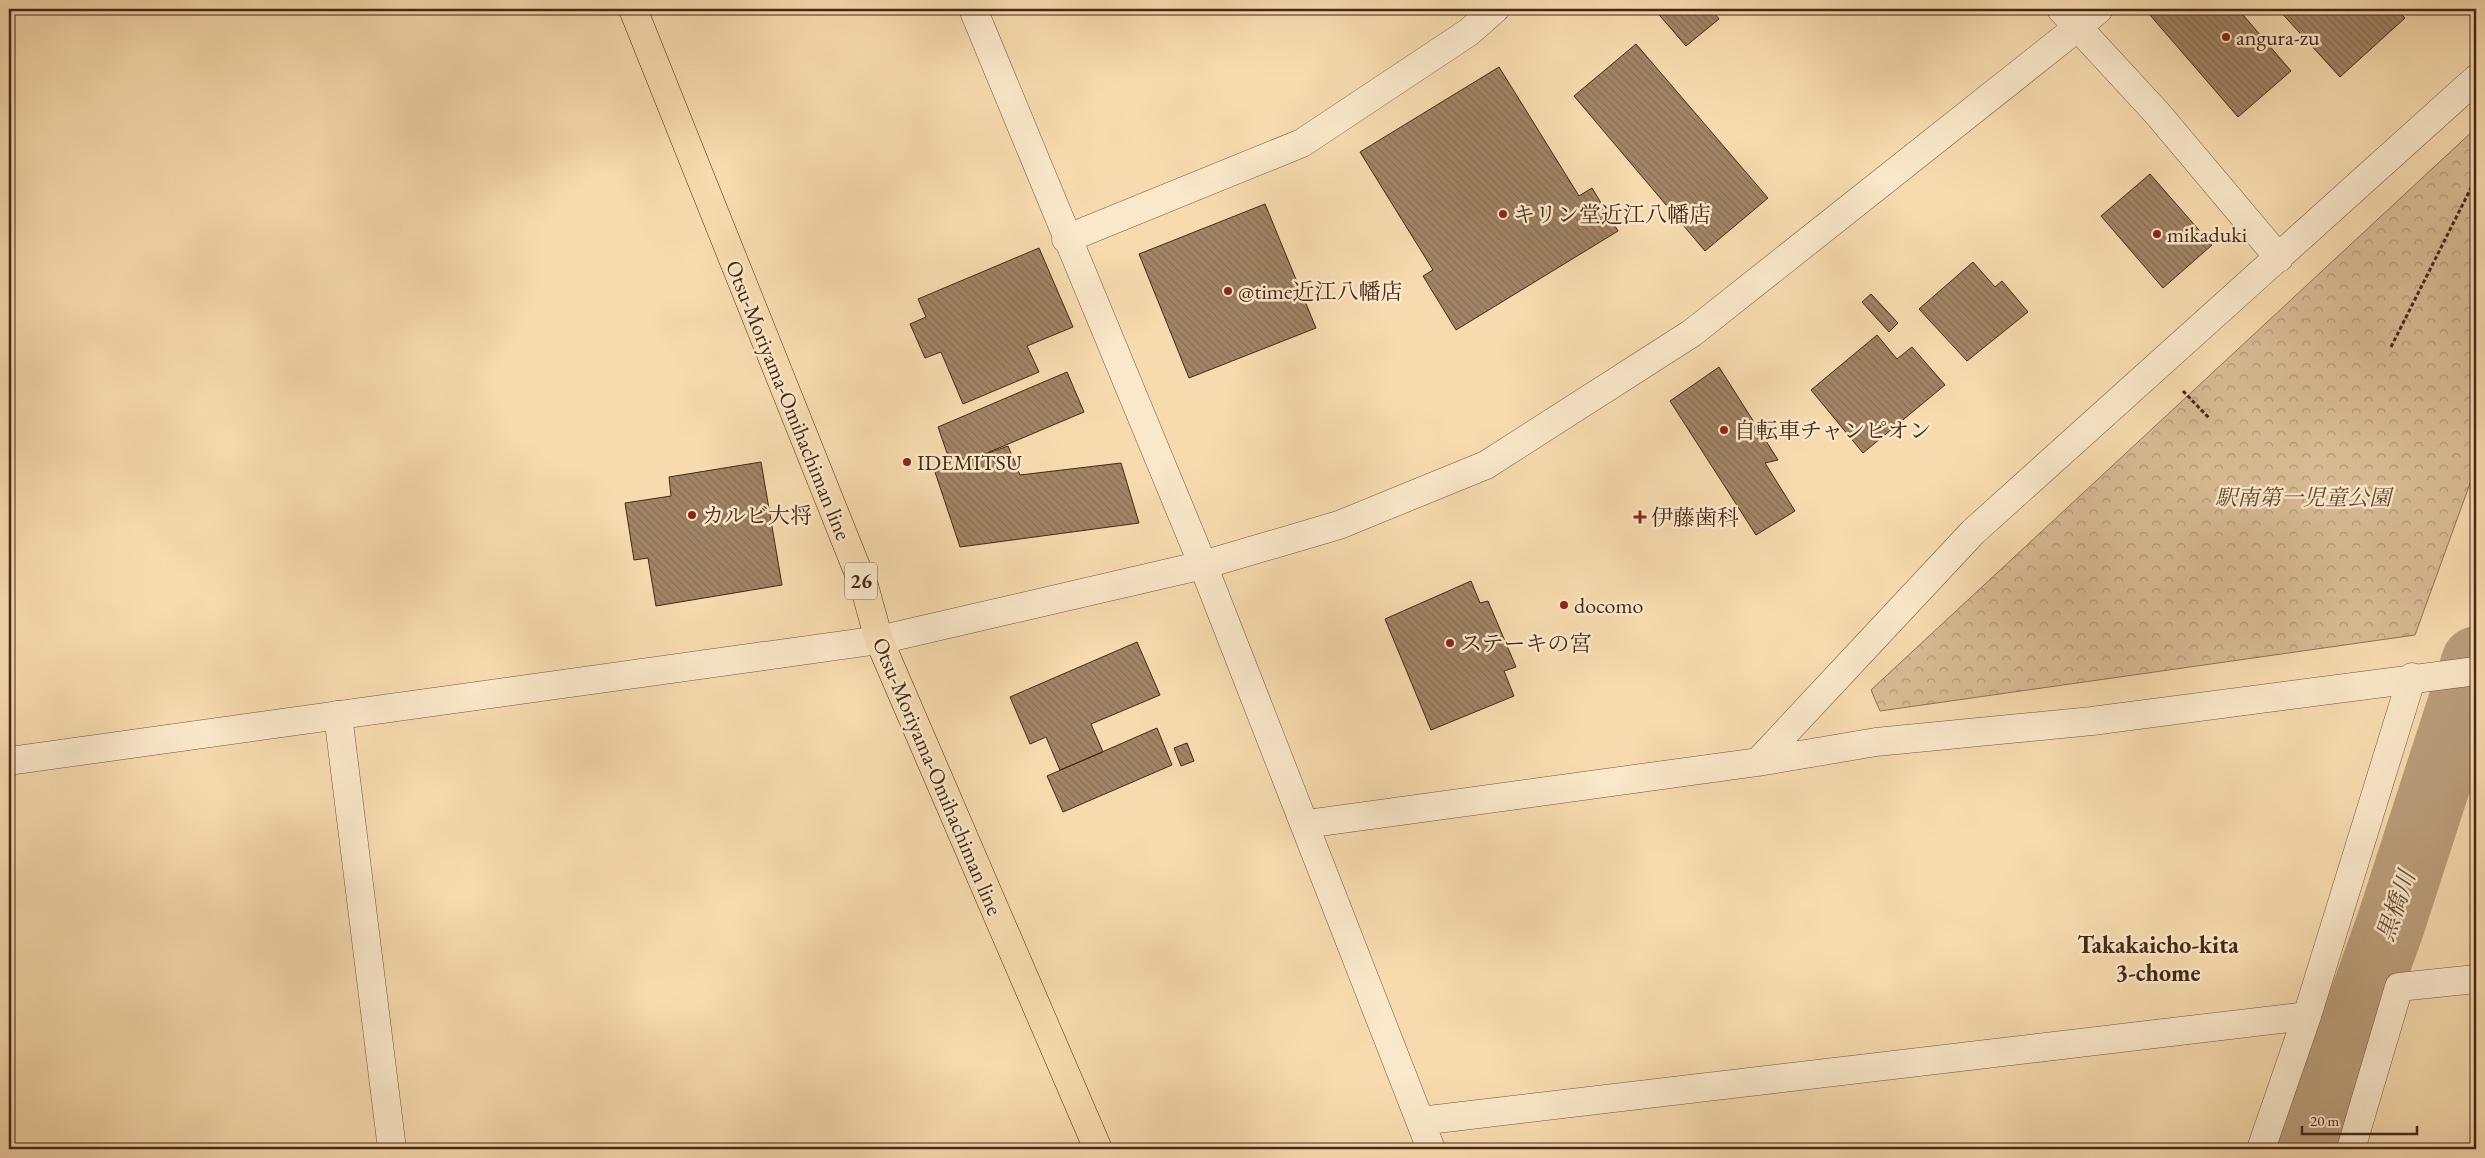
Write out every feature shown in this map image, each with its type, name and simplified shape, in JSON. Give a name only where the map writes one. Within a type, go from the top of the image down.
[{"type":"main road","name":"Otsu-Moriyama-Omihachiman line","points":[[633,9],[865,589],[878,640],[1098,1149]]},
{"type":"street","points":[[973,9],[1066,239],[1202,565],[1306,824],[1431,1149]]},
{"type":"street","points":[[1066,239],[1302,143],[1469,32],[1495,9]]},
{"type":"street","points":[[9,761],[878,640],[1202,565],[1339,525],[1486,465],[1692,333],[2070,18],[2099,9]]},
{"type":"street","points":[[2070,18],[2157,114],[2279,258]]},
{"type":"street","points":[[1758,762],[1973,532],[2476,79]]},
{"type":"street","points":[[1306,824],[1758,762],[1876,742],[2092,720],[2476,671]]},
{"type":"street","points":[[2261,1149],[2419,678]]},
{"type":"street","points":[[338,715],[392,1149]]},
{"type":"street","points":[[2351,1149],[2399,987],[2476,979]]},
{"type":"street","points":[[1420,1121],[2307,1016]]},
{"type":"path","points":[[2391,348],[2476,178]]},
{"type":"path","points":[[2183,391],[2209,418]]},
{"type":"green space","name":"駅南第一児童公園","points":[[2476,128],[2476,467],[2415,635],[1880,711],[1871,690]]},
{"type":"building","points":[[1654,9],[1720,9],[1715,14],[1719,19],[1686,46]]},
{"type":"building","points":[[2156,9],[2238,9],[2291,71],[2238,117],[2150,15]]},
{"type":"building","points":[[2278,9],[2396,9],[2405,18],[2340,77]]},
{"type":"building","points":[[1636,44],[1768,198],[1705,251],[1574,96]]},
{"type":"building","name":"キリン堂近江八幡店","points":[[1499,67],[1579,196],[1592,188],[1618,231],[1456,330],[1423,276],[1433,270],[1360,152]]},
{"type":"building","points":[[2150,174],[2212,245],[2163,288],[2101,216]]},
{"type":"building","name":"@time近江八幡店","points":[[1265,204],[1316,328],[1189,378],[1139,254]]},
{"type":"building","points":[[1039,248],[1073,327],[1027,346],[1039,372],[963,404],[941,352],[925,358],[910,324],[926,317],[918,299]]},
{"type":"building","points":[[1973,262],[1995,287],[2002,281],[2028,312],[1967,361],[1919,309]]},
{"type":"building","points":[[1871,294],[1898,323],[1889,332],[1862,302]]},
{"type":"building","points":[[1877,335],[1897,359],[1912,347],[1945,385],[1863,453],[1811,390]]},
{"type":"building","name":"自転車チャンピオン","points":[[1719,367],[1778,460],[1765,463],[1795,511],[1756,535],[1670,401]]},
{"type":"building","points":[[1067,372],[1084,412],[968,461],[947,453],[938,427]]},
{"type":"building","points":[[1008,446],[1020,475],[1121,463],[1139,523],[960,547],[935,472]]},
{"type":"building","points":[[761,462],[782,585],[656,606],[648,558],[634,560],[625,503],[671,496],[669,477]]},
{"type":"building","name":"ステーキの宮","points":[[1471,581],[1480,603],[1488,601],[1516,667],[1504,671],[1514,696],[1431,730],[1385,619]]},
{"type":"building","points":[[1137,642],[1160,695],[1091,724],[1103,752],[1060,770],[1046,737],[1030,744],[1010,697]]},
{"type":"building","points":[[1157,728],[1172,765],[1063,812],[1047,776]]},
{"type":"building","points":[[1187,743],[1194,761],[1181,766],[1174,748]]},
{"type":"waterway","name":"黒橋川","points":[[2310,1149],[2390,926],[2476,661]]},
{"type":"place","name":"angura-zu","points":[[2226,37]]},
{"type":"place","name":"キリン堂近江八幡店","points":[[1503,214]]},
{"type":"place","name":"mikaduki","points":[[2157,234]]},
{"type":"place","name":"@time近江八幡店","points":[[1228,291]]},
{"type":"place","name":"自転車チャンピオン","points":[[1724,430]]},
{"type":"place","name":"IDEMITSU","points":[[907,462]]},
{"type":"place","name":"カルビ大将","points":[[692,515]]},
{"type":"place","name":"伊藤歯科","points":[[1640,517]]},
{"type":"place","name":"docomo","points":[[1564,605]]},
{"type":"place","name":"ステーキの宮","points":[[1450,643]]},
{"type":"district","name":"Takakaicho-kita 3-chome","points":[[2158,959]]}]
